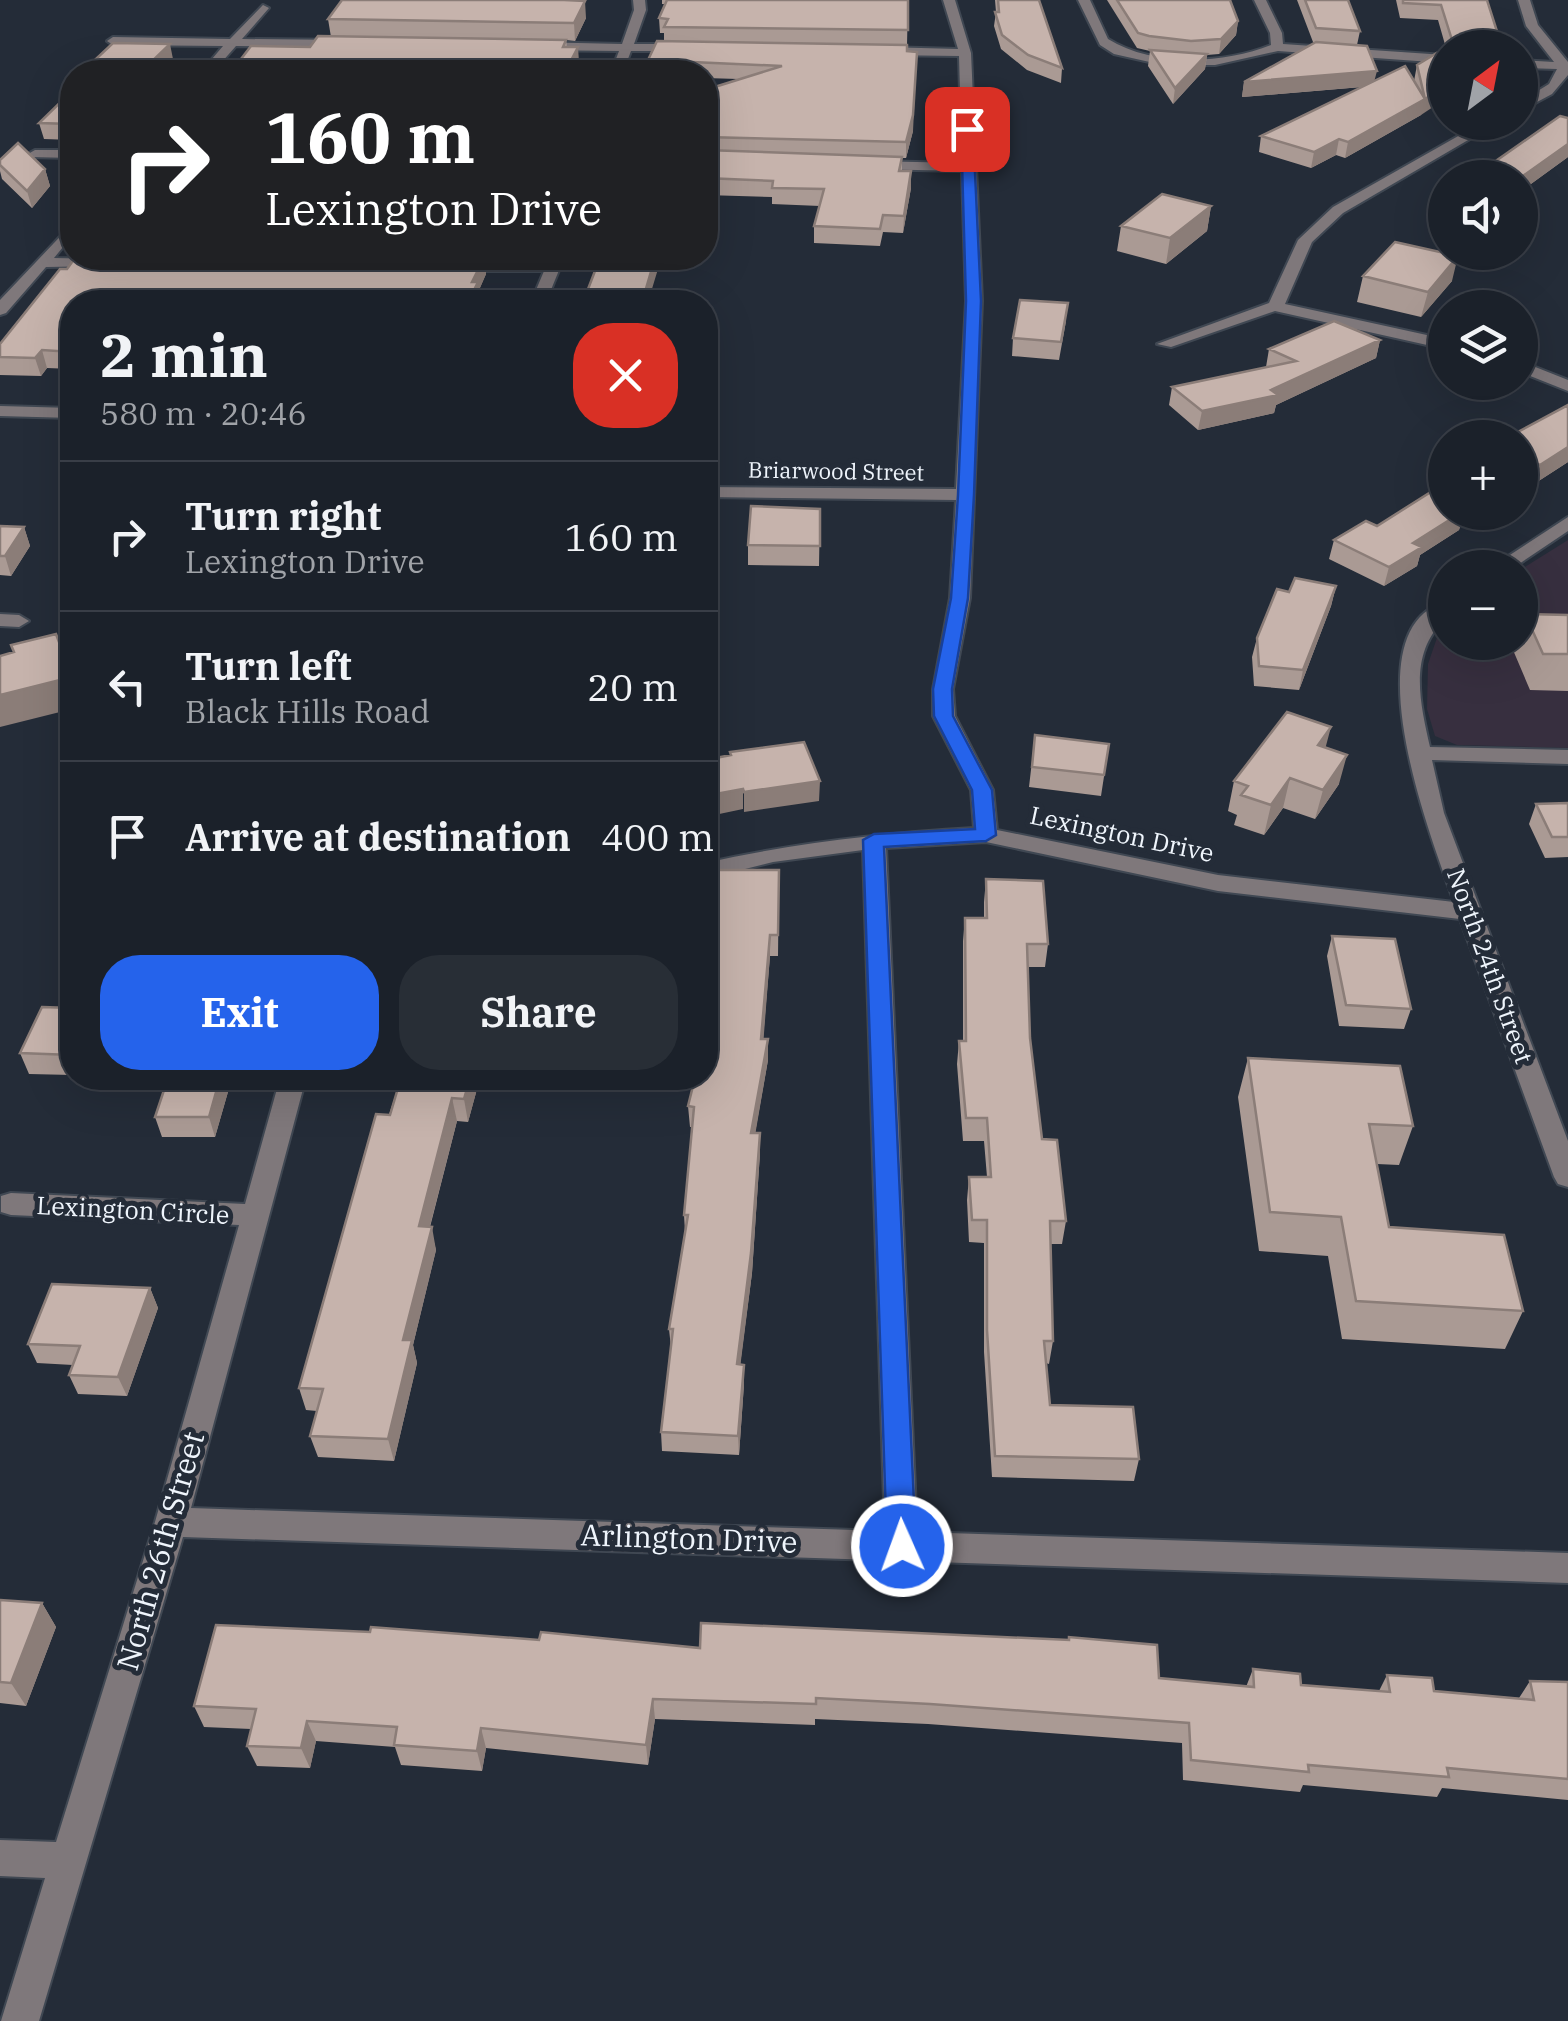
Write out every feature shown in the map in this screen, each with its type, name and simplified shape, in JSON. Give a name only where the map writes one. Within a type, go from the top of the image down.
[{"type":"street","points":[[621,60],[640,10],[639,0]]},
{"type":"street","points":[[949,0],[965,53],[974,301],[960,598],[943,689],[944,716],[982,790],[986,835]]},
{"type":"street","points":[[1084,0],[1096,32],[1109,46],[1164,61],[1242,59],[1277,47],[1428,58]]},
{"type":"street","points":[[1260,0],[1276,33],[1277,47]]},
{"type":"street","points":[[1524,0],[1532,26],[1566,67]]},
{"type":"street","points":[[217,60],[263,8]]},
{"type":"street","points":[[113,41],[371,44]]},
{"type":"street","points":[[508,46],[706,48]]},
{"type":"street","points":[[866,51],[965,53]]},
{"type":"street","points":[[1538,65],[1566,67]]},
{"type":"street","points":[[1538,98],[1562,78],[1566,67]]},
{"type":"street","points":[[1165,344],[1274,306],[1281,299],[1305,240],[1338,210],[1461,140]]},
{"type":"street","points":[[35,154],[60,154]]},
{"type":"street","points":[[855,164],[968,167]]},
{"type":"street","points":[[0,310],[60,242]]},
{"type":"street","points":[[43,262],[60,262]]},
{"type":"street","points":[[1274,306],[1428,340]]},
{"type":"street","points":[[1538,374],[1568,386]]},
{"type":"street","points":[[0,411],[60,413]]},
{"type":"street","name":"Briarwood Street","points":[[718,492],[966,495]]},
{"type":"street","points":[[1527,550],[1568,523]]},
{"type":"street","name":"North 24th Street","points":[[1428,624],[1411,658],[1408,696],[1433,813],[1568,1176]]},
{"type":"street","points":[[1420,753],[1568,757]]},
{"type":"street","name":"Lexington Drive","points":[[718,868],[773,855],[874,840],[986,835],[1040,843],[1218,883],[1470,912]]},
{"type":"street","points":[[874,840],[902,1546]]},
{"type":"street","name":"North 26th Street","points":[[20,2021],[171,1522],[291,1090]]},
{"type":"street","name":"Lexington Circle","points":[[11,1204],[255,1215]]},
{"type":"street","name":"Arlington Drive","points":[[171,1522],[1568,1568]]},
{"type":"street","points":[[0,1858],[69,1861]]},
{"type":"shaded area","points":[[1568,540],[1568,748],[1457,745],[1435,736],[1427,709],[1429,660],[1538,660],[1538,559]]},
{"type":"building","points":[[342,0],[585,1],[574,23],[328,19]]},
{"type":"building","points":[[667,0],[908,0],[908,30],[664,27],[668,19],[659,18]]},
{"type":"building","points":[[998,0],[1039,0],[1062,68],[1028,55],[1002,35],[995,12],[999,12]]},
{"type":"building","points":[[1117,0],[1230,0],[1238,21],[1221,39],[1191,41],[1149,36],[1138,33]]},
{"type":"building","points":[[1305,0],[1348,0],[1360,31],[1316,28]]},
{"type":"building","points":[[1487,0],[1497,30],[1449,30],[1441,5],[1403,3]]},
{"type":"building","points":[[318,36],[566,40],[563,47],[578,47],[571,60],[240,60],[251,46],[310,47]]},
{"type":"building","points":[[657,41],[907,45],[907,51],[917,52],[913,115],[906,142],[718,137],[718,86],[782,66],[718,63],[718,60],[648,60]]},
{"type":"building","points":[[1316,42],[1367,46],[1377,71],[1244,82]]},
{"type":"building","points":[[113,43],[170,44],[153,60],[95,60]]},
{"type":"building","points":[[1150,50],[1207,54],[1175,88]]},
{"type":"building","points":[[1428,58],[1425,99],[1417,65]]},
{"type":"building","points":[[1405,66],[1425,99],[1348,142],[1339,139],[1314,152],[1261,136]]},
{"type":"building","points":[[60,103],[60,124],[39,123]]},
{"type":"building","points":[[1560,116],[1568,118],[1568,144],[1538,165],[1538,160],[1497,160],[1526,140],[1538,140],[1538,131]]},
{"type":"building","points":[[18,143],[45,169],[27,191],[0,165],[0,160]]},
{"type":"building","points":[[718,150],[902,157],[899,171],[911,171],[904,216],[883,215],[880,229],[814,226],[824,189],[772,188],[773,181],[718,179]]},
{"type":"building","points":[[1162,194],[1211,206],[1170,238],[1121,226]]},
{"type":"building","points":[[1395,242],[1428,249],[1428,270],[1446,270],[1428,292],[1363,276]]},
{"type":"building","points":[[60,269],[478,270],[472,282],[478,282],[474,290],[60,290],[60,351],[42,350],[35,358],[0,357],[0,344]]},
{"type":"building","points":[[595,270],[651,270],[646,290],[588,290]]},
{"type":"building","points":[[1020,300],[1068,303],[1061,342],[1013,338]]},
{"type":"building","points":[[1334,321],[1380,340],[1271,390],[1278,395],[1202,411],[1172,387],[1296,361],[1269,349]]},
{"type":"building","points":[[1568,405],[1568,447],[1540,465],[1538,464],[1538,421]]},
{"type":"building","points":[[1428,494],[1428,530],[1434,530],[1413,543],[1422,547],[1389,567],[1334,540],[1366,521],[1377,526]]},
{"type":"building","points":[[751,506],[820,509],[820,546],[748,545]]},
{"type":"building","points":[[0,526],[24,527],[5,556],[0,556]]},
{"type":"building","points":[[1295,578],[1336,586],[1303,670],[1259,666],[1257,638],[1277,589],[1289,592]]},
{"type":"building","points":[[1538,614],[1568,615],[1568,654],[1543,654],[1538,643]]},
{"type":"building","points":[[56,634],[60,645],[60,680],[0,695],[0,656],[14,652],[11,645]]},
{"type":"building","points":[[1287,712],[1331,727],[1318,745],[1347,755],[1323,790],[1290,778],[1271,805],[1241,795],[1248,786],[1234,781]]},
{"type":"building","points":[[1035,735],[1109,744],[1104,775],[1032,767]]},
{"type":"building","points":[[804,742],[820,781],[718,794],[718,758],[731,755],[730,752]]},
{"type":"building","points":[[1568,803],[1568,837],[1552,837],[1536,804]]},
{"type":"building","points":[[718,870],[779,870],[778,935],[770,935],[761,1039],[768,1039],[751,1133],[760,1133],[737,1364],[744,1365],[738,1436],[661,1432],[673,1329],[669,1329],[688,1215],[684,1215],[694,1107],[688,1106],[692,1090],[718,1090]]},
{"type":"building","points":[[986,879],[1043,881],[1048,944],[1027,944],[1030,1038],[1042,1139],[1057,1140],[1066,1221],[1050,1221],[1053,1341],[1044,1341],[1050,1405],[1133,1407],[1139,1459],[995,1456],[987,1330],[987,1220],[972,1220],[969,1177],[991,1177],[987,1118],[966,1118],[959,1041],[966,1041],[965,918],[987,918]]},
{"type":"building","points":[[1332,936],[1395,939],[1411,1009],[1346,1005]]},
{"type":"building","points":[[42,1007],[60,1008],[60,1055],[20,1053]]},
{"type":"building","points":[[1248,1058],[1400,1066],[1413,1126],[1369,1124],[1389,1227],[1504,1235],[1523,1311],[1356,1301],[1341,1217],[1270,1212]]},
{"type":"building","points":[[164,1090],[217,1090],[209,1117],[155,1117]]},
{"type":"building","points":[[397,1090],[467,1090],[464,1099],[452,1098],[419,1226],[432,1227],[403,1340],[412,1340],[388,1439],[310,1436],[323,1389],[299,1388],[376,1114],[390,1115]]},
{"type":"building","points":[[52,1284],[150,1288],[118,1377],[69,1375],[80,1346],[28,1344]]},
{"type":"building","points":[[0,1600],[42,1603],[11,1683],[0,1682]]},
{"type":"building","points":[[701,1623],[1069,1637],[1157,1645],[1159,1678],[1254,1687],[1253,1669],[1300,1674],[1301,1685],[1390,1692],[1387,1675],[1432,1678],[1434,1691],[1534,1700],[1530,1681],[1568,1682],[1568,1779],[1447,1768],[1449,1777],[1308,1765],[1309,1772],[1191,1760],[1189,1723],[930,1704],[816,1698],[816,1704],[653,1699],[646,1745],[481,1728],[477,1751],[394,1745],[397,1727],[307,1721],[301,1748],[247,1746],[256,1709],[194,1706],[216,1625],[370,1632],[371,1627],[539,1640],[541,1632],[700,1648]]},
{"type":"route","points":[[902,1546],[874,840],[986,835],[982,790],[944,716],[943,689],[960,598],[966,495],[974,301],[967,129]]}]
